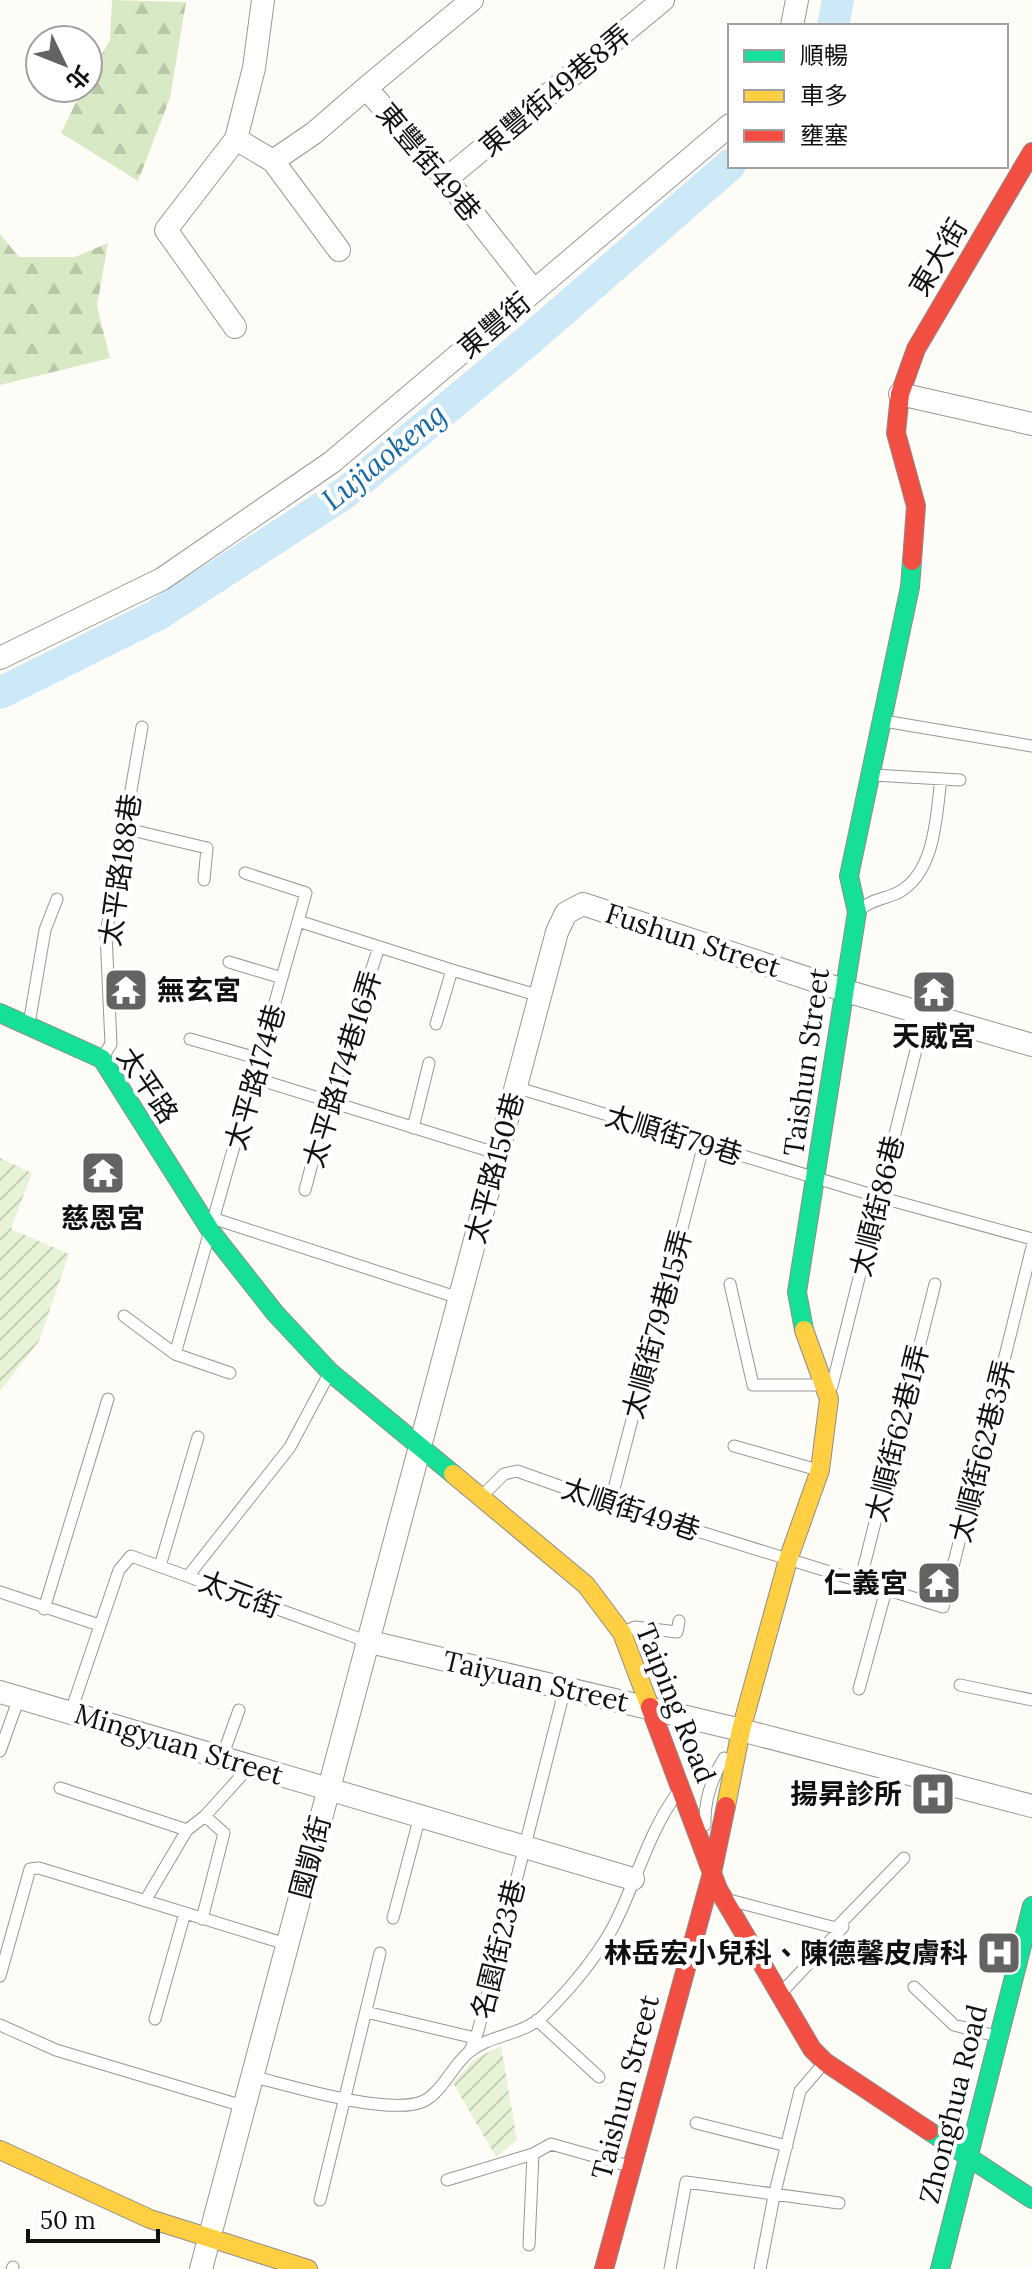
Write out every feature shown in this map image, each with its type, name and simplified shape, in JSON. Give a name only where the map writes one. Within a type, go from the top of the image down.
[{"type":"street","points":[[235,327],[166,230],[236,139],[254,68],[263,0]]},
{"type":"street","points":[[366,88],[472,0]]},
{"type":"street","name":"東豐街49巷8弄","points":[[446,179],[663,0]]},
{"type":"street","name":"東豐街49巷","points":[[273,161],[314,133],[366,88],[446,179],[534,291]]},
{"type":"street","name":"東豐街","points":[[0,658],[162,579],[332,462],[728,127]]},
{"type":"street","points":[[236,139],[273,161],[339,250]]},
{"type":"street","name":"東大街","points":[[900,394],[916,349],[1032,152]]},
{"type":"street","points":[[900,394],[1032,424]]},
{"type":"street","name":"Taishun Street","points":[[604,2269],[633,2167],[741,1730],[788,1560],[820,1470],[827,1392],[805,1334],[797,1292],[857,912],[849,876],[910,587],[916,506],[896,433],[900,394]]},
{"type":"street","name":"Fushun Street","points":[[583,904],[846,991],[1032,1045]]},
{"type":"street","name":"太平路150巷","points":[[420,1445],[557,932],[566,913],[583,904]]},
{"type":"street","name":"太平路","points":[[0,1013],[102,1059],[213,1226]]},
{"type":"street","name":"Taiping Road","points":[[213,1226],[275,1313],[330,1372],[586,1585],[622,1633],[709,1865],[725,1899],[812,2049],[825,2062],[1032,2199]]},
{"type":"street","name":"國凱街","points":[[201,2269],[420,1445]]},
{"type":"street","name":"Taiyuan Street","points":[[366,1641],[741,1730],[1032,1806]]},
{"type":"street","name":"Mingyuan Street","points":[[10,1695],[633,1879]]},
{"type":"street","name":"Zhonghua Road","points":[[959,2269],[999,2037],[1032,1906]]},
{"type":"street","name":"Zhonghua Road","points":[[940,2269],[977,2161],[1032,1977]]},
{"type":"street","points":[[0,2150],[74,2188],[208,2241],[308,2269]]},
{"type":"lane","points":[[883,721],[1032,746]]},
{"type":"lane","name":"太平路188巷","points":[[102,1059],[111,1044],[106,934],[142,727]]},
{"type":"lane","points":[[872,775],[960,780]]},
{"type":"lane","points":[[857,912],[870,901],[901,891],[919,873],[932,843],[941,779]]},
{"type":"lane","points":[[123,828],[207,848],[204,880]]},
{"type":"lane","name":"太平路174巷","points":[[175,1354],[306,893],[245,873]]},
{"type":"lane","points":[[29,1025],[45,930],[57,899]]},
{"type":"lane","points":[[298,921],[540,996]]},
{"type":"lane","name":"太平路174巷16弄","points":[[305,1190],[329,1099],[379,947]]},
{"type":"lane","points":[[229,962],[282,978]]},
{"type":"lane","points":[[436,1024],[452,970]]},
{"type":"lane","name":"太順街86巷","points":[[827,1392],[925,1014]]},
{"type":"lane","points":[[190,1039],[260,1059]]},
{"type":"lane","points":[[413,1128],[429,1063]]},
{"type":"lane","points":[[254,1078],[499,1154]]},
{"type":"lane","name":"太順街79巷","points":[[515,1087],[879,1197],[1032,1239]]},
{"type":"lane","name":"太順街79巷15弄","points":[[610,1504],[704,1144]]},
{"type":"lane","points":[[213,1226],[459,1298]]},
{"type":"lane","name":"太順街62巷3弄","points":[[943,1607],[1032,1247]]},
{"type":"lane","points":[[730,1284],[753,1385],[827,1392]]},
{"type":"lane","name":"太順街62巷1弄","points":[[860,1582],[935,1284]]},
{"type":"lane","points":[[124,1316],[175,1354],[230,1373]]},
{"type":"lane","points":[[189,1575],[290,1447],[330,1372]]},
{"type":"lane","points":[[44,1609],[108,1399]]},
{"type":"lane","points":[[160,1566],[198,1437]]},
{"type":"lane","points":[[734,1446],[820,1470]]},
{"type":"lane","name":"太順街49巷","points":[[482,1496],[504,1474],[517,1471],[610,1504],[943,1607]]},
{"type":"lane","name":"太元街","points":[[99,1625],[119,1570],[131,1556],[366,1641]]},
{"type":"lane","points":[[859,1689],[886,1590]]},
{"type":"lane","points":[[0,1592],[99,1625],[71,1711]]},
{"type":"lane","points":[[622,1633],[635,1627],[677,1632],[679,1621]]},
{"type":"lane","points":[[960,1685],[1032,1700]]},
{"type":"lane","name":"名園街23巷","points":[[470,2051],[565,1688]]},
{"type":"lane","points":[[0,1751],[10,1695]]},
{"type":"lane","points":[[222,1757],[239,1710]]},
{"type":"lane","points":[[145,1901],[187,1830],[205,1816],[250,1766]]},
{"type":"lane","points":[[60,1788],[187,1830]]},
{"type":"lane","points":[[251,2076],[344,2099],[405,2106],[425,2101],[470,2051],[524,2031],[582,1972],[611,1929],[660,1816],[681,1789]]},
{"type":"lane","points":[[202,1919],[224,1833],[205,1816]]},
{"type":"lane","points":[[393,1918],[420,1816]]},
{"type":"lane","points":[[725,1899],[836,1928],[908,1856],[780,1994]]},
{"type":"lane","points":[[0,1976],[30,1869],[286,1944]]},
{"type":"lane","points":[[155,2019],[185,1913]]},
{"type":"lane","points":[[320,2200],[380,1953]]},
{"type":"lane","points":[[914,1987],[954,2025],[999,2037]]},
{"type":"lane","points":[[366,2012],[475,2038]]},
{"type":"lane","points":[[537,2020],[599,2077]]},
{"type":"lane","points":[[0,2025],[56,2050],[243,2106]]},
{"type":"lane","points":[[760,2269],[800,2091],[825,2062]]},
{"type":"lane","points":[[696,2123],[787,2146]]},
{"type":"lane","points":[[447,2180],[533,2154],[551,2144],[633,2167]]},
{"type":"lane","points":[[529,2245],[533,2154]]},
{"type":"lane","points":[[670,2269],[686,2182],[839,2203]]},
{"type":"green space","points":[[112,0],[186,2],[170,98],[138,181],[61,133],[75,104],[104,104],[104,50],[110,40]]},
{"type":"green space","points":[[0,234],[19,257],[75,257],[108,243],[97,306],[110,358],[0,385]]},
{"type":"green space","points":[[0,1158],[32,1173],[11,1229],[69,1254],[39,1341],[0,1391]]},
{"type":"green space","points":[[501,2046],[517,2140],[496,2157],[453,2083],[475,2059]]},
{"type":"waterway","name":"Lujiaokeng","points":[[833,24],[838,0]]},
{"type":"waterway","name":"Lujiaokeng","points":[[0,693],[157,615],[345,493],[529,340],[728,167]]},
{"type":"traffic: fast","points":[[804,1330],[797,1292],[857,912],[849,876],[910,587],[912,561]]},
{"type":"traffic: fast","points":[[0,1013],[102,1059],[212,1233],[275,1313],[330,1372],[453,1474]]},
{"type":"traffic: fast","points":[[940,2269],[1032,1906]]},
{"type":"traffic: fast","points":[[929,2131],[1032,2199]]},
{"type":"traffic: slow","points":[[726,1806],[741,1730],[788,1560],[820,1470],[829,1399],[804,1330]]},
{"type":"traffic: slow","points":[[453,1474],[586,1585],[622,1633],[650,1707]]},
{"type":"traffic: slow","points":[[0,2150],[150,2219],[308,2269]]},
{"type":"traffic: jam","points":[[912,561],[916,506],[896,433],[900,394],[916,349],[1032,152]]},
{"type":"traffic: jam","points":[[650,1707],[718,1889],[812,2049],[825,2062],[929,2131]]},
{"type":"traffic: jam","points":[[604,2269],[712,1873],[726,1806]]},
{"type":"place","name":"無玄宮","points":[[126,990]]},
{"type":"place","name":"天威宮","points":[[934,992]]},
{"type":"place","name":"慈恩宮","points":[[103,1173]]},
{"type":"place","name":"仁義宮","points":[[939,1583]]},
{"type":"place","name":"揚昇診所","points":[[933,1794]]},
{"type":"place","name":"林岳宏小兒科、陳德馨皮膚科","points":[[999,1953]]}]
